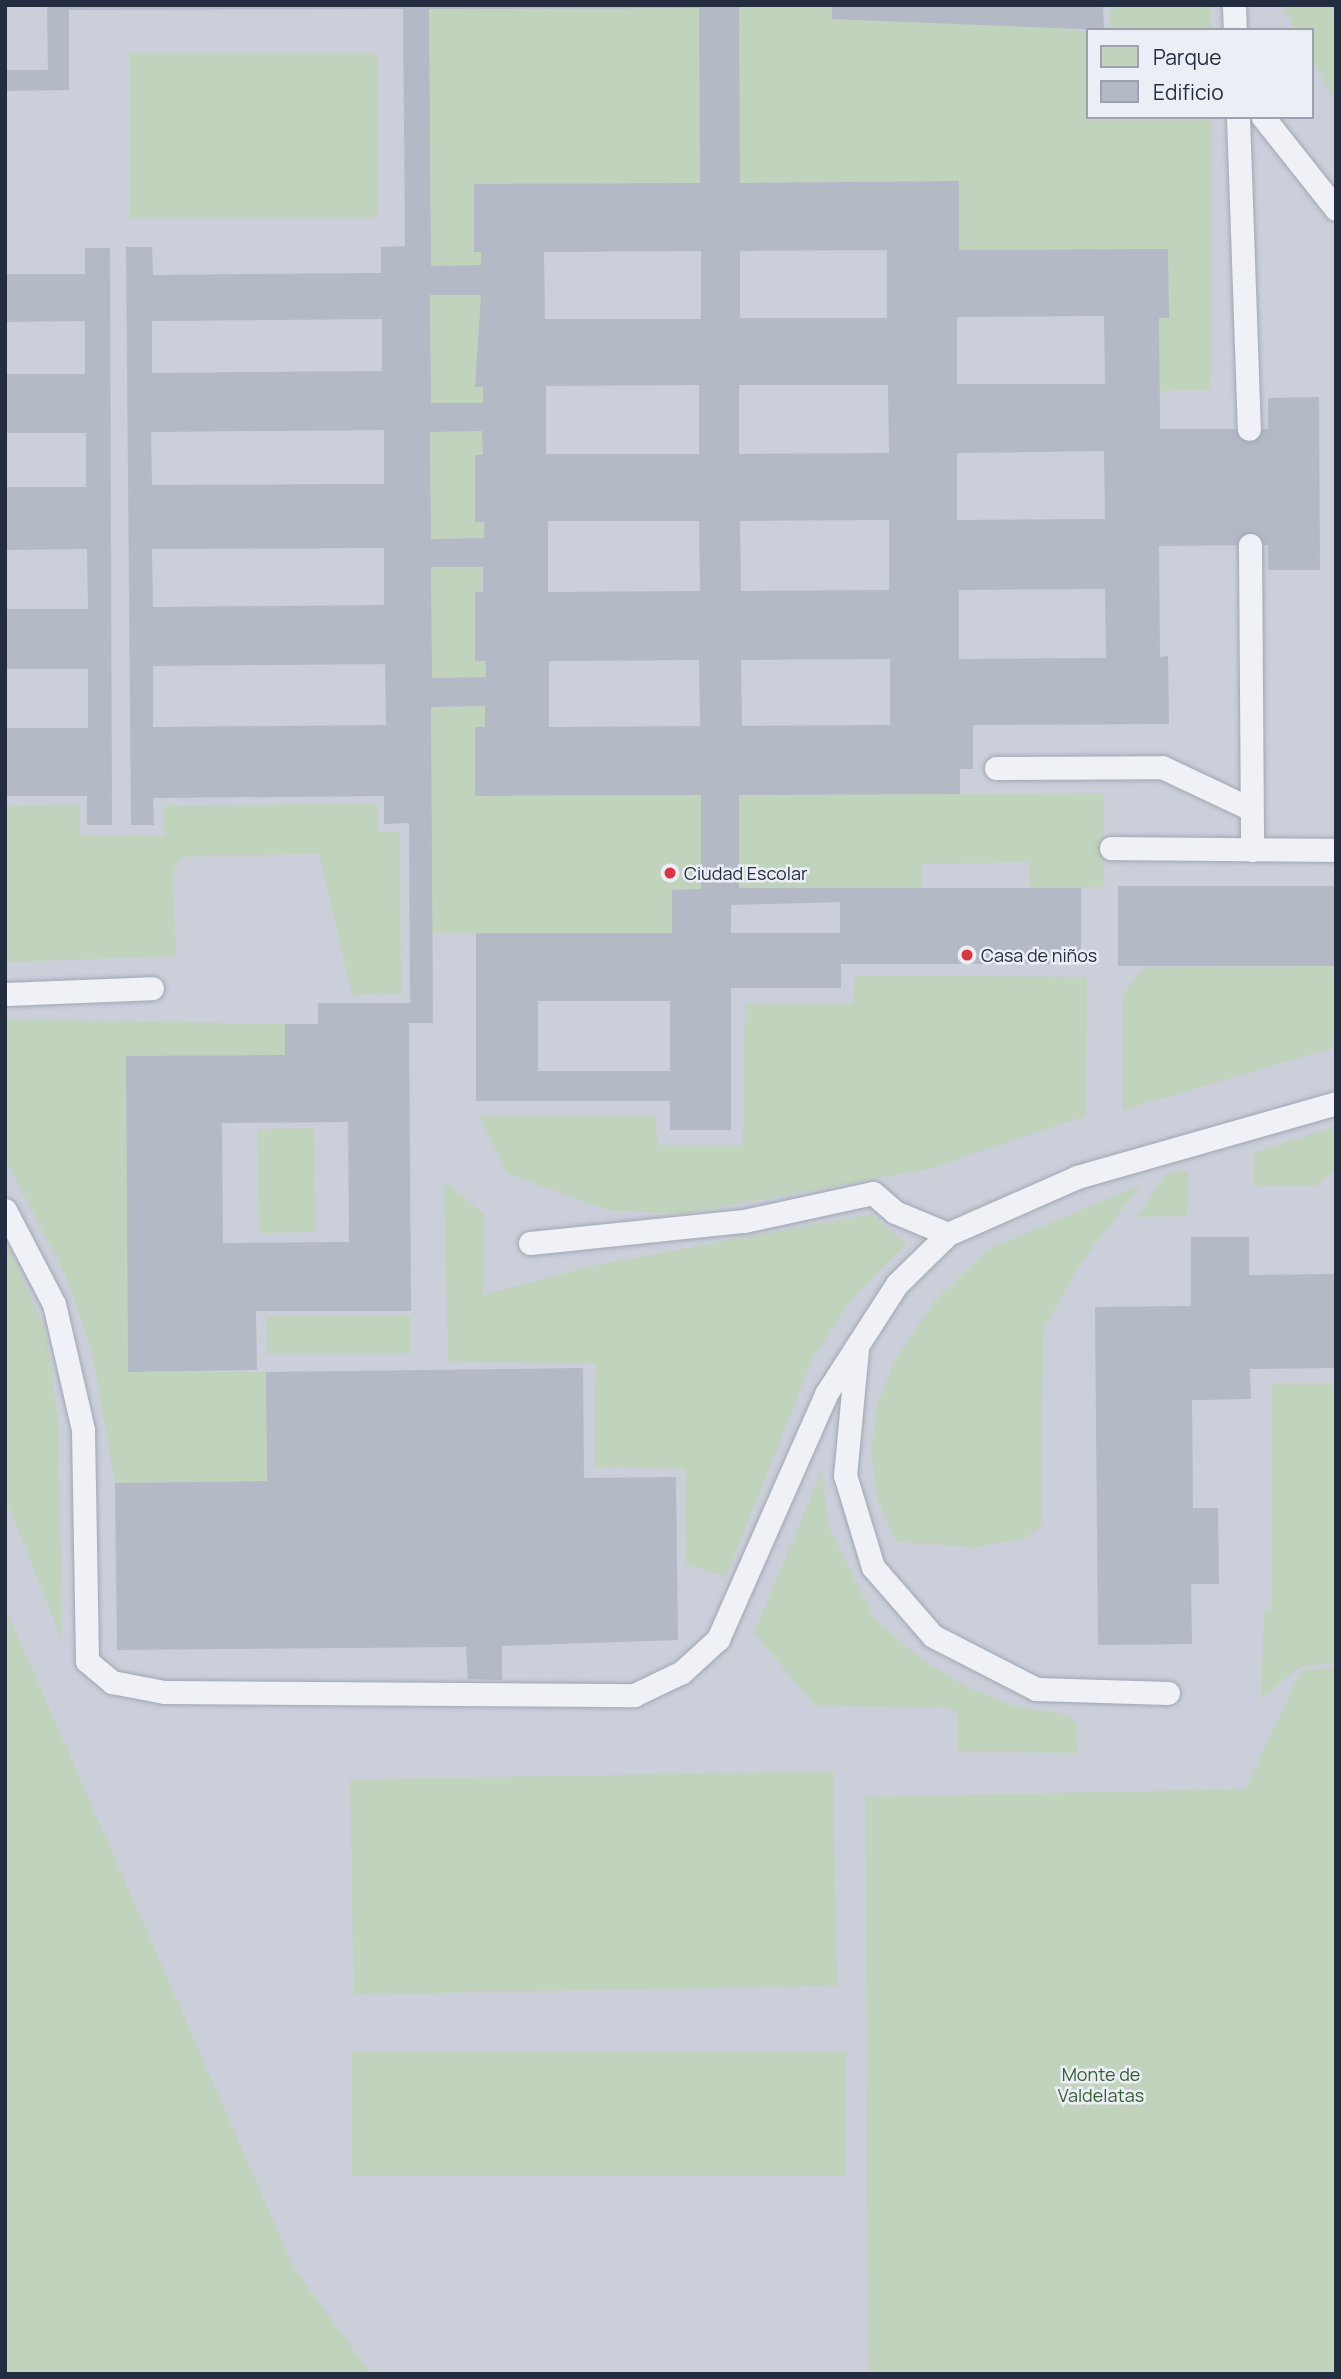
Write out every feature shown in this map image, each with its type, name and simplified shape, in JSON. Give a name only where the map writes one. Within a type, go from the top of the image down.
[{"type":"lane","points":[[1234,5],[1235,28]]},
{"type":"lane","points":[[1238,119],[1249,429]]},
{"type":"lane","points":[[1265,119],[1336,209]]},
{"type":"lane","points":[[1250,545],[1252,850]]},
{"type":"lane","points":[[996,768],[1162,767],[1251,809]]},
{"type":"lane","points":[[1111,849],[1336,850]]},
{"type":"lane","points":[[5,994],[152,988]]},
{"type":"lane","points":[[5,1210],[54,1304],[83,1430],[88,1661],[112,1682],[137,1689],[634,1695],[682,1672],[718,1639],[826,1394],[897,1284],[948,1234],[1077,1177],[1336,1103]]},
{"type":"lane","points":[[530,1243],[744,1221],[873,1193],[895,1212],[948,1234]]},
{"type":"lane","points":[[857,1346],[845,1475],[873,1567],[933,1636],[1036,1689],[1168,1693]]},
{"type":"shaded area","name":"Ciudad Escolar","points":[[5,5],[1291,5],[1302,28],[1086,28],[1086,119],[1313,119],[1313,51],[1336,97],[1336,1676],[1248,1793],[872,2374],[365,2374],[290,2272],[5,1629]]},
{"type":"green space","points":[[1110,5],[1211,5],[1211,28],[1110,28]]},
{"type":"green space","points":[[1282,5],[1336,5],[1336,103],[1313,63],[1313,28],[1294,28]]},
{"type":"green space","points":[[832,6],[832,19],[1014,22],[1086,32],[1086,119],[1212,119],[1211,390],[1159,391],[1159,318],[1169,318],[959,250],[959,181],[740,183],[739,7]]},
{"type":"green space","points":[[699,8],[700,183],[474,184],[474,252],[481,252],[481,265],[431,266],[429,9]]},
{"type":"green space","points":[[130,54],[377,54],[377,218],[130,218]]},
{"type":"green space","points":[[430,295],[481,295],[475,386],[483,387],[483,403],[431,403]]},
{"type":"green space","points":[[482,431],[483,455],[475,455],[484,538],[431,539],[430,432]]},
{"type":"green space","points":[[431,567],[483,567],[475,661],[486,661],[486,677],[432,678]]},
{"type":"green space","points":[[485,706],[485,727],[475,728],[475,796],[701,795],[701,889],[672,891],[672,933],[432,933],[431,707]]},
{"type":"green space","points":[[1104,793],[1104,887],[1030,888],[1029,862],[922,864],[921,888],[739,888],[739,795]]},
{"type":"green space","points":[[377,803],[377,831],[400,831],[401,993],[352,995],[319,854],[181,857],[173,872],[176,956],[5,962],[5,806],[80,805],[80,836],[165,835],[164,806]]},
{"type":"green space","points":[[1336,966],[1336,1047],[1123,1110],[1123,994],[1144,967]]},
{"type":"green space","points":[[855,975],[1087,977],[1086,1116],[928,1169],[683,1214],[607,1210],[508,1174],[478,1115],[656,1115],[657,1145],[743,1145],[745,1003],[853,1003]]},
{"type":"green space","points":[[5,1019],[285,1024],[285,1055],[126,1057],[128,1371],[266,1372],[267,1481],[115,1483],[92,1351],[65,1275],[5,1158]]},
{"type":"green space","points":[[1336,1126],[1336,1167],[1317,1186],[1254,1185],[1254,1153]]},
{"type":"green space","points":[[314,1128],[316,1232],[259,1233],[257,1129]]},
{"type":"green space","points":[[1188,1171],[1187,1216],[1137,1217],[1166,1173]]},
{"type":"green space","points":[[444,1181],[484,1214],[483,1295],[591,1266],[871,1214],[907,1244],[853,1297],[813,1358],[726,1577],[686,1564],[685,1469],[595,1467],[596,1363],[448,1362]]},
{"type":"green space","points":[[1141,1185],[1080,1264],[1043,1331],[1041,1527],[1023,1539],[976,1547],[896,1542],[877,1498],[871,1451],[877,1405],[895,1360],[932,1304],[988,1249]]},
{"type":"green space","points":[[5,1239],[46,1332],[58,1416],[62,1640],[5,1498]]},
{"type":"green space","points":[[267,1316],[411,1316],[411,1354],[267,1354]]},
{"type":"green space","points":[[1336,1383],[1336,1663],[1299,1667],[1261,1699],[1264,1611],[1272,1608],[1272,1384]]},
{"type":"green space","points":[[822,1470],[828,1525],[874,1618],[925,1662],[969,1688],[1013,1706],[1067,1714],[1077,1725],[1078,1753],[958,1752],[958,1714],[948,1707],[815,1706],[754,1633]]},
{"type":"green space","points":[[5,1607],[294,2268],[371,2374],[5,2374]]},
{"type":"green space","name":"Monte de Valdelatas","points":[[1336,1667],[1336,2374],[869,2374],[865,1797],[1245,1789],[1301,1671]]},
{"type":"green space","points":[[833,1771],[837,1986],[354,1994],[350,1779]]},
{"type":"green space","points":[[352,2052],[846,2052],[846,2176],[352,2176]]},
{"type":"building","points":[[47,5],[739,5],[740,183],[959,181],[959,250],[1168,249],[1169,318],[1159,318],[1160,429],[1268,429],[1268,398],[1319,397],[1320,570],[1268,570],[1268,545],[1159,546],[1160,657],[1168,656],[1169,724],[973,725],[973,769],[960,769],[960,794],[739,795],[739,888],[1081,888],[1081,964],[841,964],[841,988],[731,988],[731,1130],[670,1130],[670,1101],[476,1101],[476,933],[672,933],[672,890],[701,889],[701,795],[475,796],[475,727],[485,727],[485,706],[431,707],[433,1023],[409,1023],[411,1311],[256,1311],[257,1370],[128,1372],[126,1056],[285,1055],[285,1024],[318,1024],[318,1003],[410,1003],[409,823],[384,824],[384,796],[153,798],[154,825],[131,825],[126,247],[152,247],[153,275],[381,273],[381,247],[405,246],[403,9],[69,10],[69,90],[5,91],[5,70],[48,70]],"holes":[[[699,8],[700,183],[474,184],[474,252],[481,252],[481,265],[431,266],[429,9]],[[887,250],[887,318],[740,318],[740,251]],[[701,251],[701,319],[545,319],[544,252]],[[430,295],[481,295],[475,387],[483,387],[483,403],[431,403]],[[1104,316],[1105,384],[957,384],[957,317]],[[382,319],[382,371],[152,373],[152,321]],[[699,385],[699,454],[546,454],[546,386]],[[739,385],[888,385],[889,453],[739,454]],[[384,430],[384,484],[152,485],[151,432]],[[482,431],[483,455],[475,455],[475,522],[484,522],[484,538],[431,539],[430,432]],[[1104,451],[1105,519],[957,520],[957,453]],[[889,520],[889,590],[741,591],[740,521]],[[548,521],[699,521],[700,591],[548,592]],[[384,548],[384,605],[153,607],[152,549]],[[431,567],[483,567],[483,592],[475,592],[475,661],[486,661],[486,677],[432,678]],[[1105,589],[1106,658],[959,659],[959,590]],[[890,659],[890,725],[742,726],[741,660]],[[699,660],[700,726],[549,727],[549,661]],[[385,664],[386,725],[153,727],[153,666]],[[840,902],[840,933],[731,933],[731,905]],[[538,1001],[670,1001],[670,1071],[538,1071]],[[348,1122],[349,1242],[223,1243],[222,1123]]]},
{"type":"building","points":[[832,5],[1103,5],[1104,28],[1086,29],[832,19]]},
{"type":"building","points":[[85,248],[110,248],[112,825],[87,825],[87,796],[5,796],[5,728],[88,728],[88,669],[5,669],[5,609],[88,609],[87,549],[5,550],[5,487],[86,487],[86,433],[5,433],[5,374],[85,374],[85,321],[5,322],[5,274],[85,274]]},
{"type":"building","points":[[1118,886],[1336,886],[1336,966],[1118,966]]},
{"type":"building","points":[[1191,1237],[1249,1237],[1249,1275],[1336,1274],[1336,1368],[1250,1369],[1251,1399],[1192,1400],[1193,1508],[1218,1508],[1219,1584],[1191,1584],[1192,1644],[1098,1645],[1095,1307],[1191,1306]]},
{"type":"building","points":[[583,1368],[584,1478],[676,1477],[678,1640],[502,1646],[502,1680],[468,1679],[466,1647],[117,1650],[115,1483],[267,1481],[266,1372]]},
{"type":"place","name":"Ciudad Escolar","points":[[670,873]]},
{"type":"place","name":"Casa de niños","points":[[967,955]]}]
